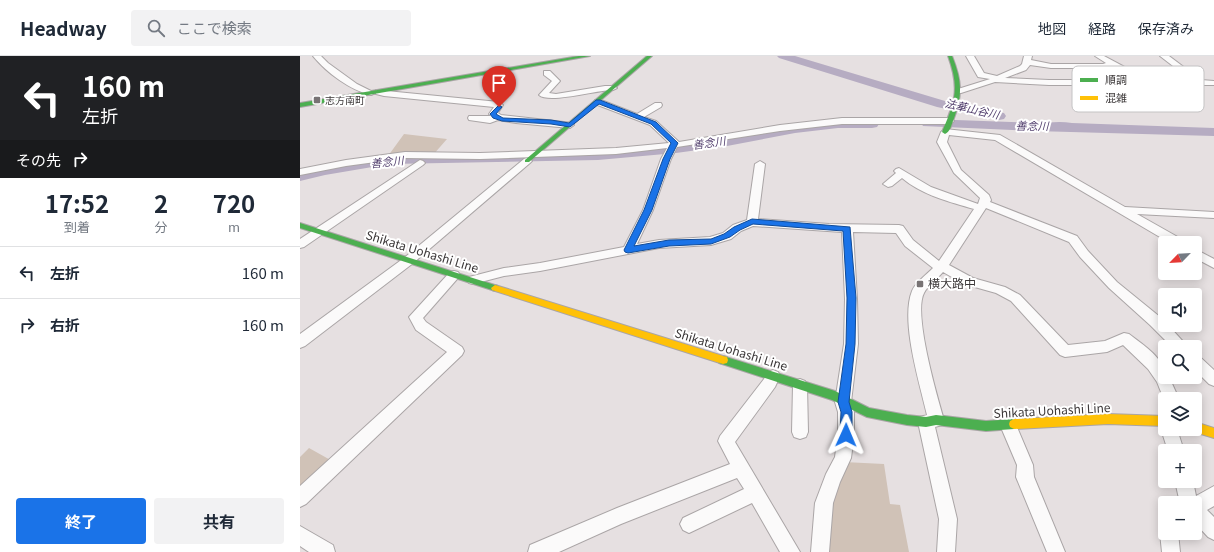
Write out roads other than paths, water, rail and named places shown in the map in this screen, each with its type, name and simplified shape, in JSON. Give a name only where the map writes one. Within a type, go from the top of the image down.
[{"type":"main road","points":[[300,105],[588,56]]},
{"type":"main road","points":[[531,158],[650,56]]},
{"type":"main road","points":[[949,123],[961,91],[959,76],[950,56]]},
{"type":"main road","name":"Shikata Uohashi Line","points":[[300,225],[408,261],[473,280],[505,292],[835,396],[843,402],[876,414],[986,426],[1108,419],[1158,420]]},
{"type":"main road","points":[[1202,429],[1214,433]]},
{"type":"street","points":[[317,56],[325,65],[354,86],[375,92],[499,105],[493,114],[506,120],[551,122],[570,125]]},
{"type":"street","points":[[970,56],[976,64],[980,75],[996,79],[1035,83],[1072,83]]},
{"type":"street","points":[[1099,56],[1116,66]]},
{"type":"street","points":[[1164,56],[1177,66]]},
{"type":"street","points":[[961,91],[1023,68],[1027,59],[1051,66],[1103,66],[1112,64]]},
{"type":"street","points":[[547,73],[556,81],[543,95],[556,96],[613,88]]},
{"type":"street","points":[[1204,82],[1214,83]]},
{"type":"street","points":[[598,102],[653,123],[675,143],[648,210],[628,250]]},
{"type":"street","points":[[637,117],[658,105]]},
{"type":"street","points":[[472,118],[490,120],[497,117]]},
{"type":"street","points":[[300,172],[346,163],[405,155],[531,158],[606,152],[671,150],[780,128],[842,121],[949,123],[997,136],[1168,236]]},
{"type":"street","points":[[946,552],[948,519],[918,343],[915,303],[918,291],[941,268],[986,200],[985,196],[961,177],[942,142],[949,123]]},
{"type":"street","points":[[300,342],[408,261],[531,158]]},
{"type":"street","points":[[300,244],[320,232],[420,163]]},
{"type":"street","points":[[752,222],[760,164]]},
{"type":"street","points":[[888,184],[900,172],[933,192],[983,206],[1073,239],[1084,254],[1113,285],[1155,321],[1174,340]]},
{"type":"street","points":[[1125,210],[1214,215]]},
{"type":"street","points":[[473,280],[504,272],[540,267],[669,243],[711,241],[727,236],[737,228],[752,222],[847,228],[899,229],[909,243],[941,268],[978,284],[988,285],[1013,296],[1065,351],[1107,346],[1124,338],[1155,365],[1161,373],[1168,392]]},
{"type":"street","points":[[820,552],[824,503],[832,480],[843,458],[846,435],[846,412],[843,402],[851,344],[851,298],[847,228]]},
{"type":"street","points":[[1202,257],[1214,264]]},
{"type":"street","points":[[300,498],[457,351],[421,326],[416,317],[454,275]]},
{"type":"street","points":[[1202,368],[1214,380]]},
{"type":"street","points":[[773,376],[770,383],[726,441],[786,550]]},
{"type":"street","points":[[800,385],[800,432]]},
{"type":"street","points":[[1008,425],[1025,465],[1025,477],[1056,552]]},
{"type":"street","points":[[537,552],[632,511],[741,468]]},
{"type":"street","points":[[689,524],[755,493]]},
{"type":"street","points":[[1202,503],[1214,495]]},
{"type":"street","points":[[1202,518],[1214,531]]},
{"type":"street","points":[[300,535],[326,552]]},
{"type":"street","points":[[1170,540],[1171,552]]},
{"type":"waterway","name":"法華山谷川","points":[[783,56],[942,104],[999,116]]},
{"type":"waterway","name":"善念川","points":[[928,123],[1072,127]]},
{"type":"waterway","name":"善念川","points":[[300,176],[325,170],[390,160],[598,156],[676,149],[727,142],[795,129],[838,124],[872,124]]},
{"type":"waterway","name":"法華山谷川","points":[[1058,125],[1072,127]]},
{"type":"waterway","name":"法華山谷川","points":[[1072,127],[1214,132]]},
{"type":"place","name":"志方南町","points":[[317,100]]},
{"type":"place","name":"横大路中","points":[[920,284]]}]
